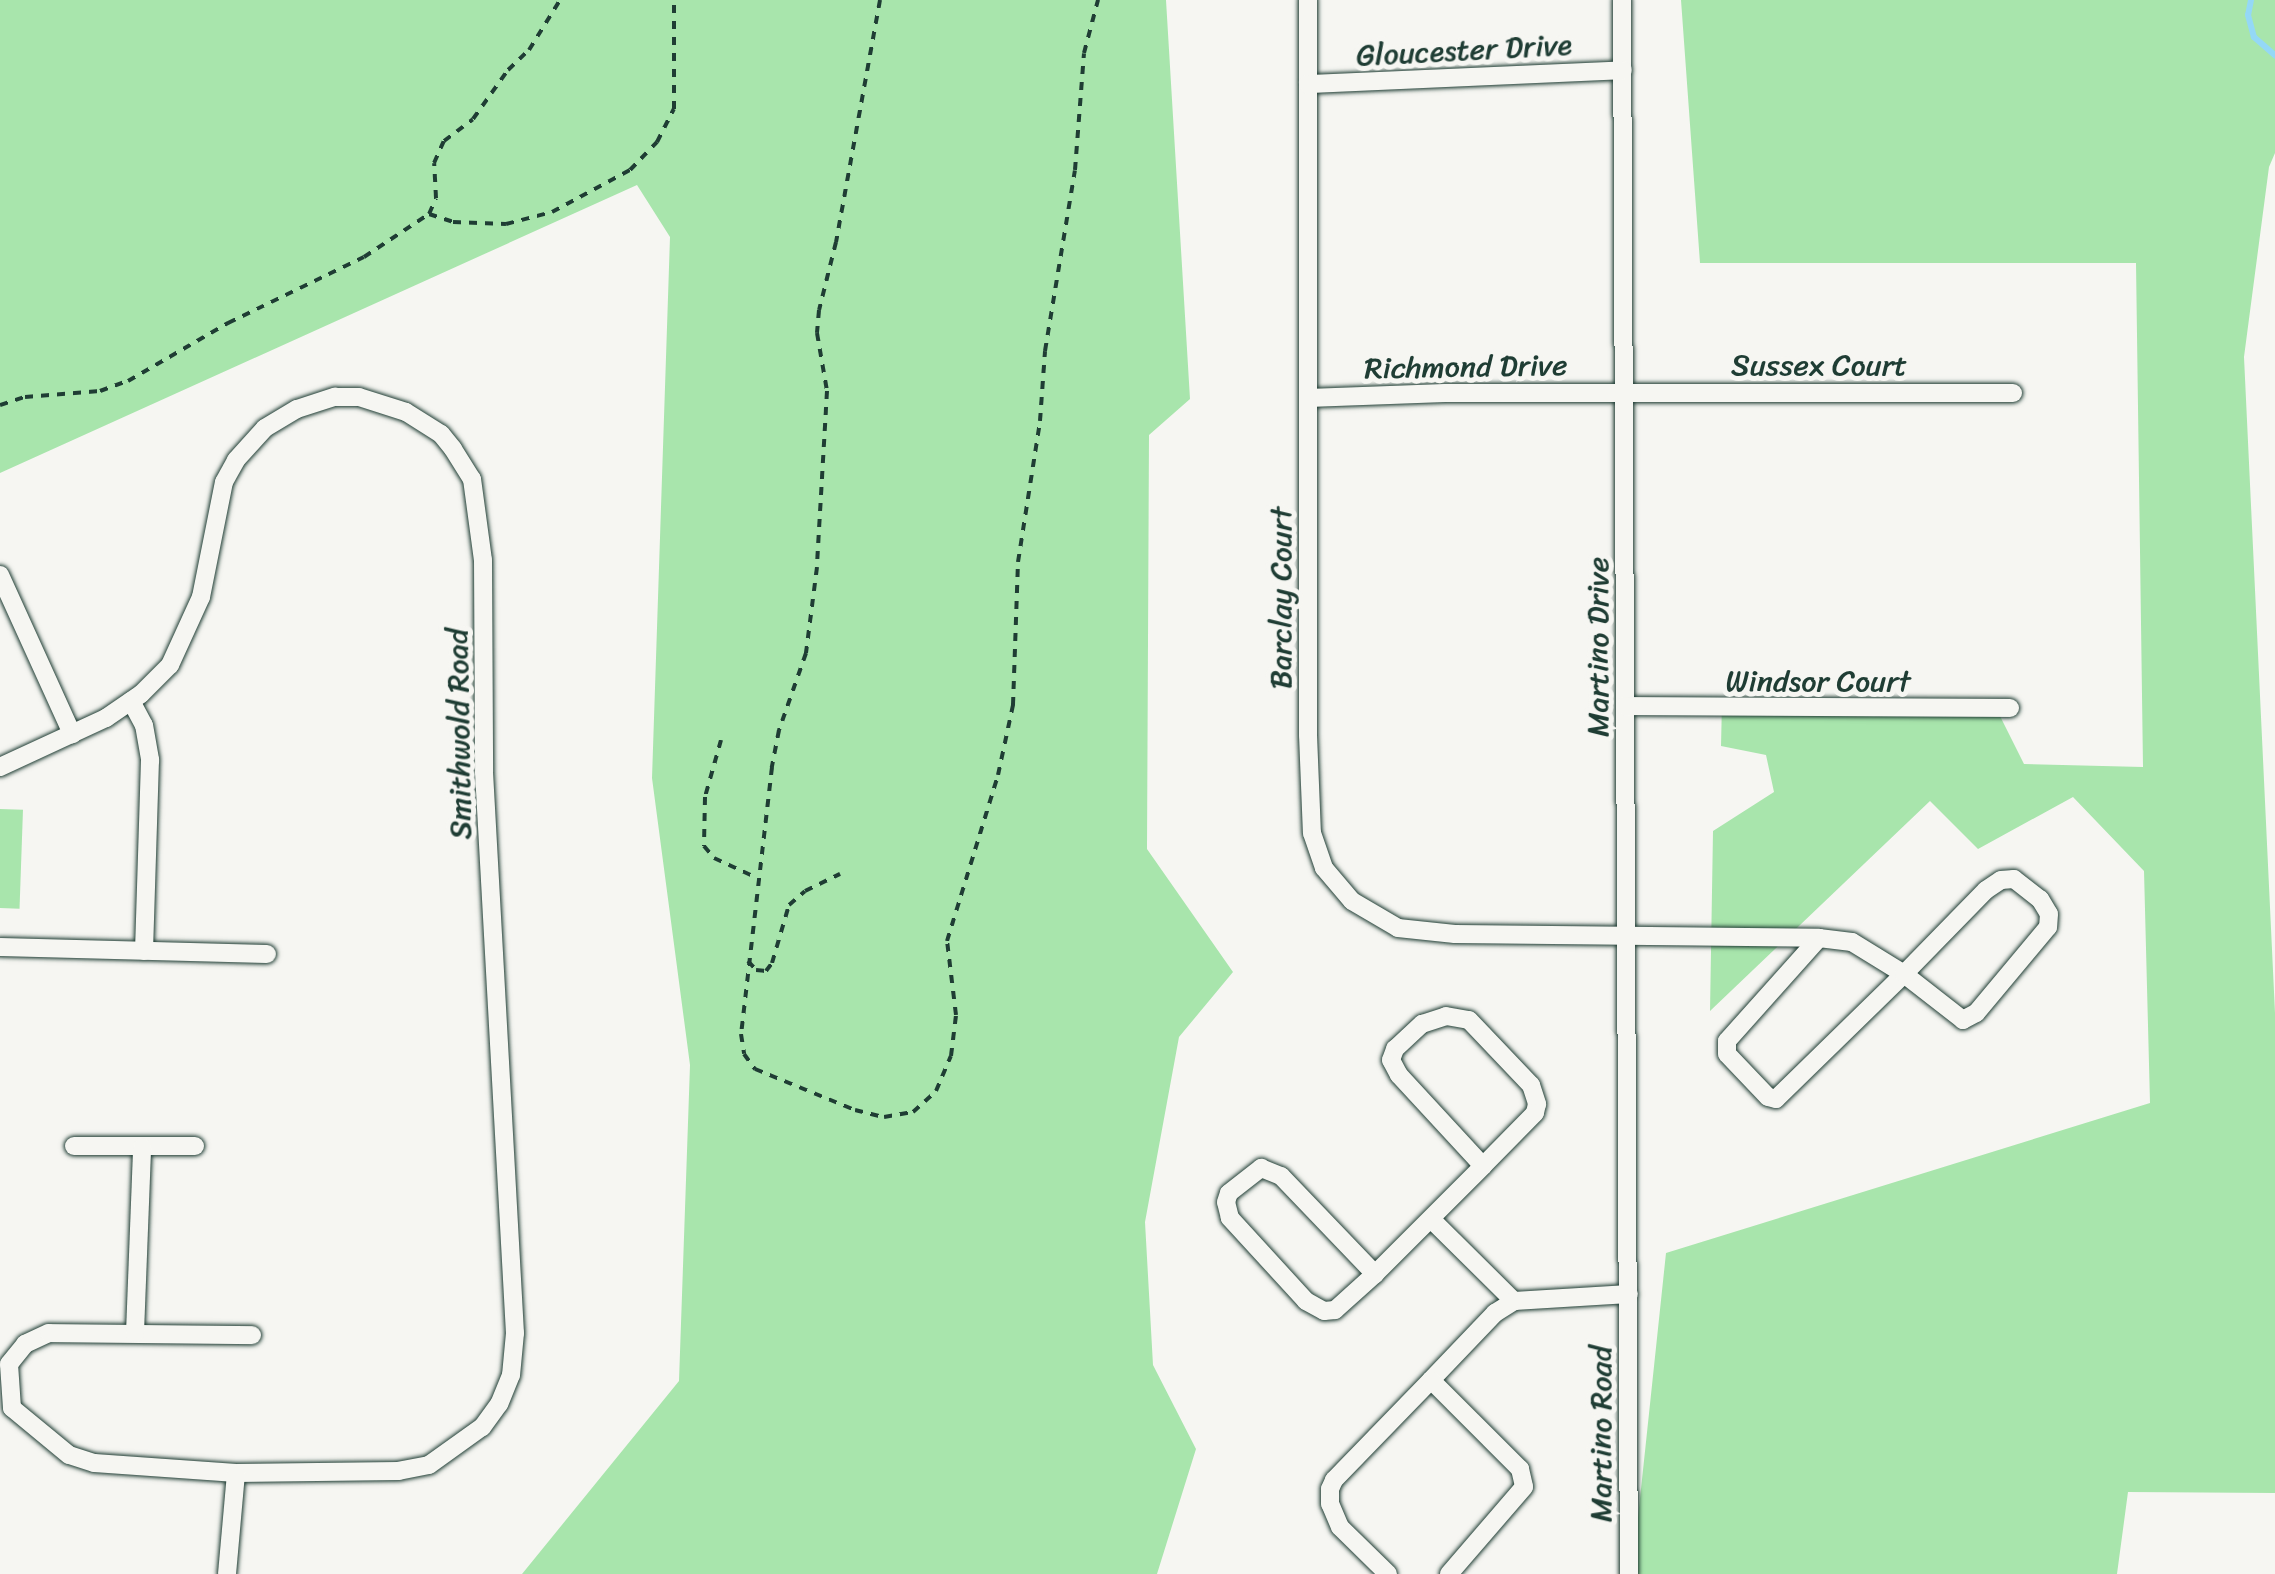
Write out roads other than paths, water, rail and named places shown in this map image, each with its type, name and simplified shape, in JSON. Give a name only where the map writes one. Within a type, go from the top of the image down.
[{"type":"street","name":"Barclay Court","points":[[1308,0],[1311,813],[1312,832],[1324,868],[1352,900],[1398,928],[1455,934],[1818,938],[1852,942],[1904,974]]},
{"type":"street","name":"Martino Drive","points":[[1622,0],[1629,1294]]},
{"type":"street","name":"Gloucester Drive","points":[[1308,84],[1623,70]]},
{"type":"street","name":"Sussex Court","points":[[1624,393],[2013,393]]},
{"type":"street","name":"Richmond Drive","points":[[1308,398],[1624,393]]},
{"type":"street","name":"Smithwold Road","points":[[0,767],[131,701],[170,664],[188,633],[201,598],[224,482],[236,460],[265,428],[298,409],[335,397],[359,397],[406,412],[441,434],[453,449],[472,479],[484,560],[484,772],[515,1333],[511,1375],[500,1404],[482,1427],[429,1465],[399,1471],[236,1473],[94,1464],[69,1454],[6,1412],[9,1364],[25,1344],[48,1332],[252,1335]]},
{"type":"street","points":[[0,575],[72,734]]},
{"type":"street","points":[[131,701],[144,725],[150,760],[144,951]]},
{"type":"street","name":"Windsor Court","points":[[1625,706],[2010,708]]},
{"type":"street","points":[[1818,938],[1726,1041],[1726,1054],[1768,1097],[1784,1096],[1904,974],[2001,880],[2014,878],[2040,899],[2049,914],[2048,927],[2031,951],[1976,1013],[1963,1020],[1904,974]]},
{"type":"street","points":[[0,947],[266,954]]},
{"type":"street","points":[[1375,1274],[1281,1176],[1261,1168],[1229,1193],[1226,1202],[1230,1218],[1306,1301],[1324,1311],[1334,1310],[1375,1274],[1483,1166],[1535,1113],[1538,1104],[1531,1085],[1469,1020],[1434,1018],[1394,1049],[1391,1060],[1399,1075],[1483,1166]]},
{"type":"street","points":[[74,1146],[195,1146]]},
{"type":"street","points":[[135,1332],[142,1147]]},
{"type":"street","points":[[1430,1219],[1514,1301]]},
{"type":"street","points":[[1388,1574],[1340,1528],[1330,1504],[1334,1480],[1495,1314],[1514,1301],[1629,1294]]},
{"type":"street","name":"Martino Road","points":[[1629,1294],[1629,1574]]},
{"type":"street","points":[[1431,1380],[1520,1469],[1524,1488],[1449,1574]]},
{"type":"street","points":[[227,1574],[236,1473]]},
{"type":"waterway","points":[[2251,0],[2248,15],[2254,37],[2275,55]]}]
